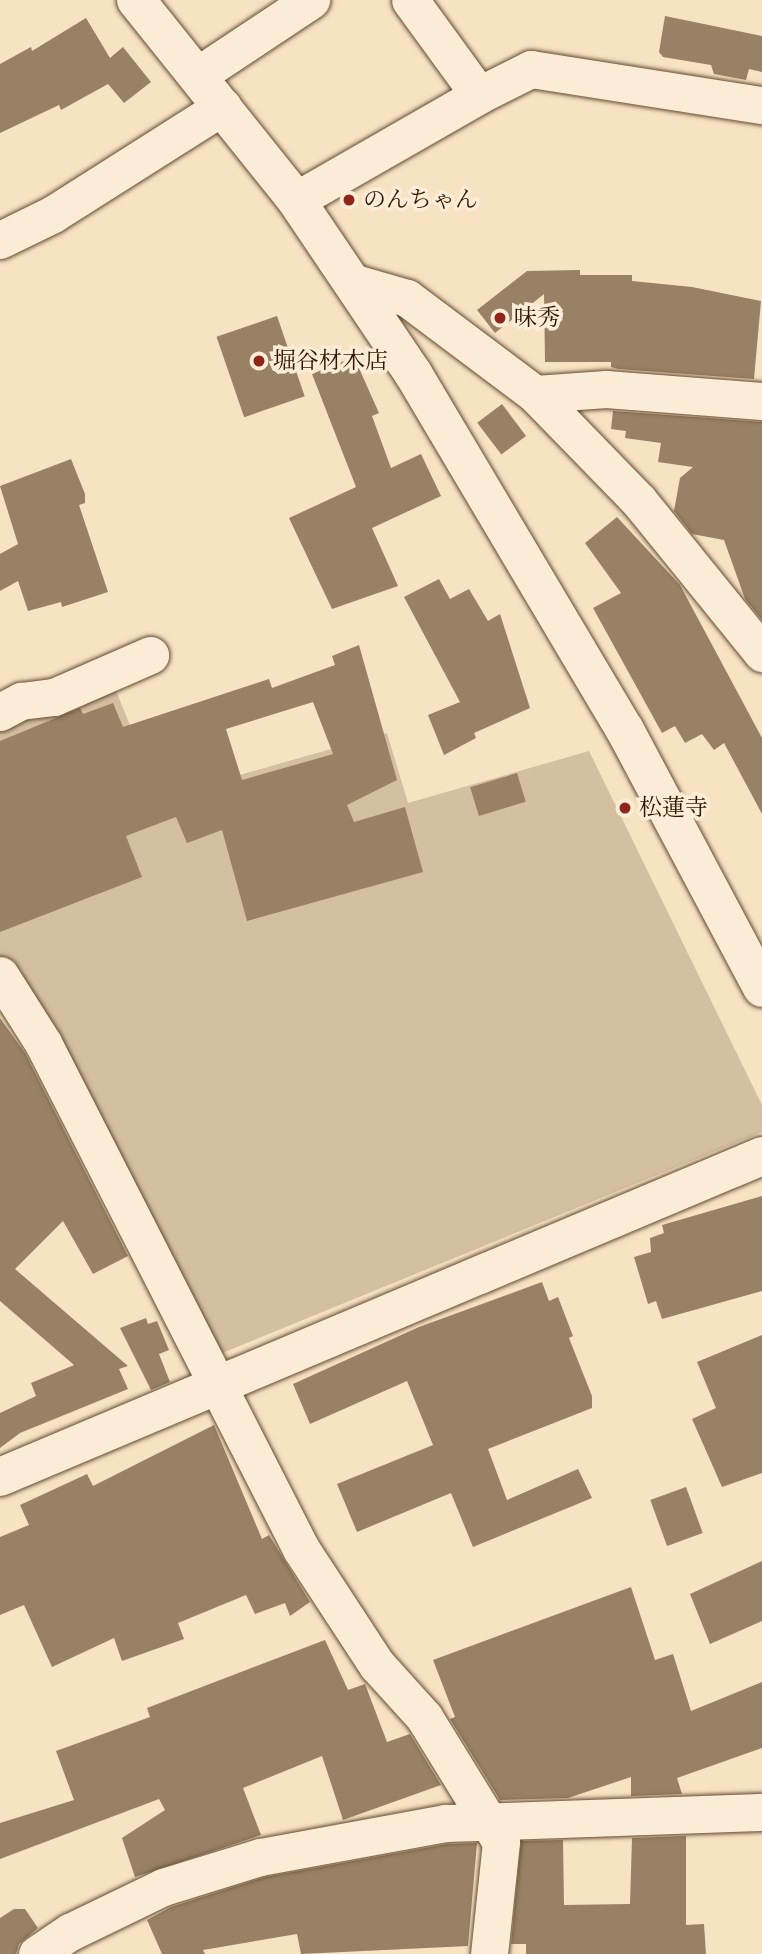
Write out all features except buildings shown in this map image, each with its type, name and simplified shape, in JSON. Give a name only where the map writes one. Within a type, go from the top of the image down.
[{"type":"street","points":[[136,0],[296,200],[355,283],[537,576],[625,730],[762,988]]},
{"type":"street","points":[[198,75],[312,0]]},
{"type":"street","points":[[410,0],[480,95]]},
{"type":"street","points":[[296,200],[480,95],[531,69],[762,105]]},
{"type":"street","points":[[0,240],[53,214],[223,106]]},
{"type":"street","points":[[355,283],[407,298],[535,394],[639,501],[762,653]]},
{"type":"street","points":[[535,394],[606,389],[762,401]]},
{"type":"street","points":[[0,712],[21,701],[54,697],[150,655]]},
{"type":"street","points":[[0,975],[43,1043],[301,1549],[341,1616],[424,1717],[501,1842],[489,1954]]},
{"type":"street","points":[[0,1477],[762,1156]]},
{"type":"street","points":[[37,1954],[70,1932],[163,1887],[260,1857],[445,1823],[762,1812]]},
{"type":"shaded area","points":[[113,683],[159,798],[387,733],[408,803],[589,751],[762,1105],[762,1132],[220,1354],[51,1038],[0,956],[0,729]]},
{"type":"place","name":"のんちゃん","points":[[349,200]]},
{"type":"place","name":"味秀","points":[[500,318]]},
{"type":"place","name":"堀谷材木店","points":[[259,361]]},
{"type":"place","name":"松蓮寺","points":[[625,808]]}]
